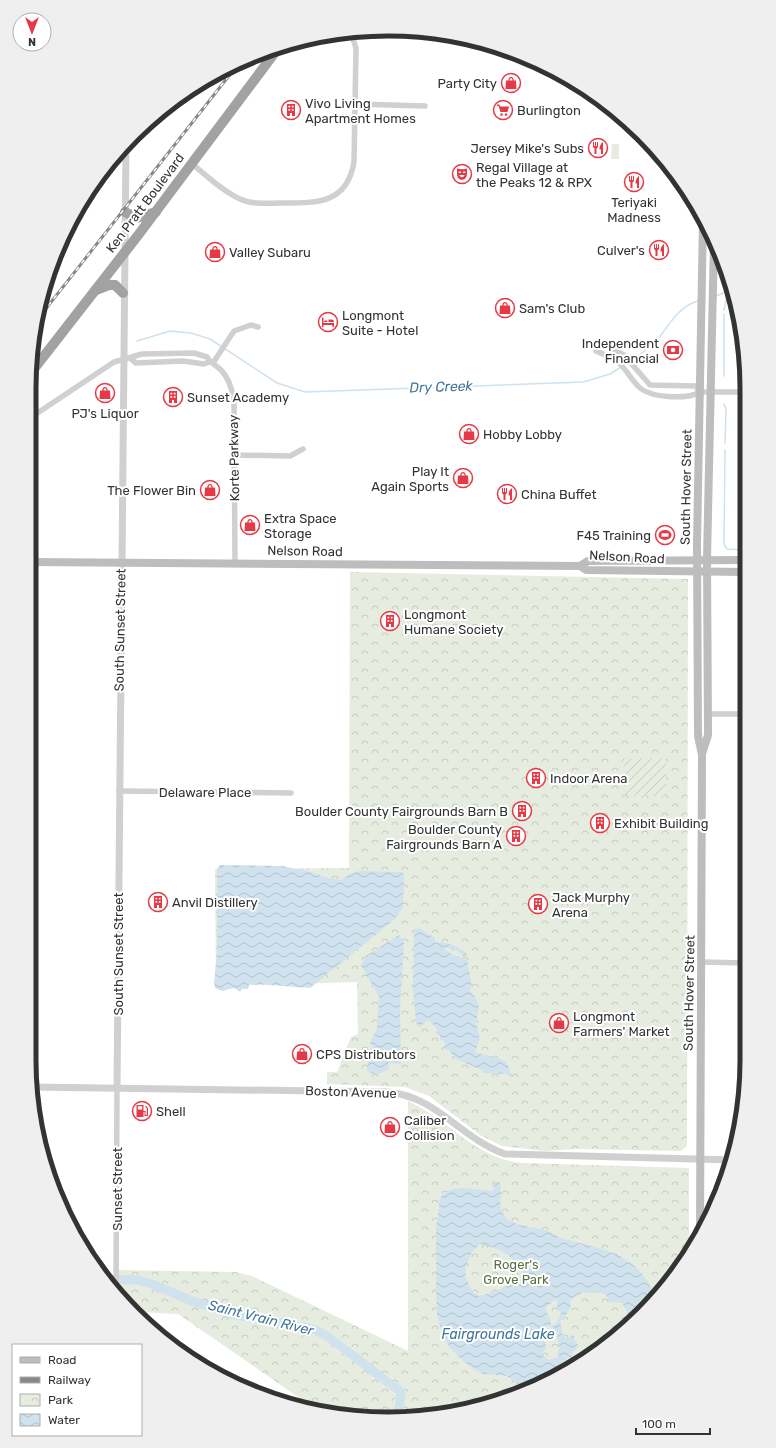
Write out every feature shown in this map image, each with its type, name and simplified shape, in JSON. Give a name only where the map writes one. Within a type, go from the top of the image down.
[{"type":"highway","name":"Ken Pratt Boulevard","points":[[37,365],[156,212],[271,56]]},
{"type":"highway","points":[[125,212],[137,218],[156,212]]},
{"type":"highway","points":[[94,291],[109,285],[119,287],[123,293]]},
{"type":"main road","name":"South Hover Street","points":[[700,1224],[702,755],[698,736],[697,560],[703,230]]},
{"type":"main road","name":"South Hover Street","points":[[702,755],[708,736],[708,559],[714,256]]},
{"type":"main road","name":"Nelson Road","points":[[36,562],[580,566],[588,561],[740,560]]},
{"type":"main road","name":"Nelson Road","points":[[580,566],[586,570],[740,572]]},
{"type":"main road","points":[[698,714],[708,714]]},
{"type":"street","points":[[191,163],[233,196],[249,202],[309,203],[326,200],[341,190],[352,172],[356,48],[353,38]]},
{"type":"street","points":[[355,104],[425,106]]},
{"type":"street","name":"South Sunset Street","points":[[124,155],[125,200]]},
{"type":"street","name":"South Sunset Street","points":[[117,1088],[125,173]]},
{"type":"street","points":[[211,363],[234,331],[251,324],[258,327]]},
{"type":"street","points":[[599,343],[624,356],[650,385],[694,386],[700,392]]},
{"type":"street","points":[[596,351],[618,361],[638,387],[649,394],[688,395],[700,392],[740,392]]},
{"type":"street","name":"Korte Parkway","points":[[131,359],[135,355],[142,354],[194,353],[207,357],[211,363],[221,370],[232,389],[234,400],[235,563]]},
{"type":"street","points":[[36,414],[102,369],[123,359]]},
{"type":"street","name":"Korte Parkway","points":[[123,359],[131,359],[136,363],[183,361],[204,364],[211,363]]},
{"type":"street","points":[[234,455],[290,456],[303,449]]},
{"type":"street","points":[[708,714],[740,714]]},
{"type":"street","name":"Delaware Place","points":[[119,791],[291,793]]},
{"type":"street","points":[[701,962],[740,963]]},
{"type":"street","name":"Boston Avenue","points":[[37,1087],[302,1090],[400,1093],[424,1102],[479,1142],[505,1154],[725,1160]]},
{"type":"street","name":"Sunset Street","points":[[116,1283],[117,1088]]},
{"type":"green space","points":[[612,144],[619,144],[619,159],[611,159]]},
{"type":"green space","points":[[350,572],[688,579],[687,1146],[681,1151],[576,1149],[545,1151],[502,1146],[480,1135],[429,1096],[405,1087],[327,1084],[327,1072],[337,1072],[351,1037],[358,1034],[357,982],[216,986],[215,869],[349,868]]},
{"type":"green space","points":[[666,758],[666,796],[624,795],[624,759]]},
{"type":"green space","name":"Roger's Grove Park","points":[[408,1101],[437,1118],[477,1147],[506,1160],[522,1163],[689,1168],[689,1243],[681,1256],[653,1292],[637,1309],[620,1325],[584,1353],[544,1376],[501,1393],[457,1405],[434,1409],[388,1412],[342,1409],[305,1402],[178,1314],[142,1312],[116,1283],[116,1270],[236,1272],[252,1276],[408,1351]]},
{"type":"water","points":[[220,865],[282,866],[311,872],[331,879],[341,880],[348,875],[359,871],[401,872],[404,874],[403,907],[394,920],[310,988],[256,984],[249,985],[248,989],[242,989],[240,992],[234,988],[222,991],[215,988],[214,983],[217,951],[217,869]]},
{"type":"water","points":[[419,928],[435,938],[436,943],[453,945],[468,955],[463,956],[458,951],[443,947],[451,954],[467,960],[472,986],[470,990],[479,1006],[476,1023],[480,1039],[475,1052],[506,1061],[512,1076],[508,1076],[508,1074],[484,1073],[482,1070],[456,1059],[450,1051],[444,1049],[445,1042],[441,1040],[439,1034],[436,1033],[437,1029],[429,1020],[419,1027],[416,1023],[413,990],[414,930]]},
{"type":"water","points":[[399,935],[404,941],[400,1007],[401,1064],[388,1063],[389,1069],[378,1074],[370,1073],[367,1072],[369,1052],[373,1046],[370,1043],[377,1029],[379,997],[361,965],[366,956]]},
{"type":"water","name":"Fairgrounds Lake","points":[[498,1181],[501,1189],[501,1210],[509,1220],[521,1225],[550,1232],[561,1238],[593,1246],[618,1255],[639,1270],[653,1292],[629,1316],[622,1303],[609,1302],[606,1295],[597,1291],[595,1293],[582,1293],[574,1297],[570,1302],[570,1309],[565,1316],[566,1319],[560,1320],[562,1333],[566,1338],[570,1338],[574,1334],[574,1339],[579,1347],[576,1347],[577,1349],[572,1352],[573,1354],[571,1356],[574,1358],[572,1360],[570,1357],[566,1358],[566,1363],[568,1363],[544,1376],[520,1386],[507,1376],[484,1374],[469,1366],[451,1349],[443,1336],[437,1315],[436,1230],[440,1198],[446,1193],[458,1188],[493,1191],[494,1183]],"holes":[[[480,1244],[490,1246],[510,1257],[517,1264],[520,1264],[523,1272],[522,1276],[498,1291],[479,1296],[472,1291],[468,1284],[466,1278],[467,1263],[470,1256]],[[555,1300],[557,1301],[557,1311],[559,1310],[561,1314],[554,1327],[551,1325],[546,1307]],[[547,1326],[552,1327],[552,1330],[557,1333],[559,1349],[557,1354],[559,1357],[548,1360],[542,1352],[546,1347],[544,1336],[540,1334]]]},
{"type":"waterway","name":"Dry Creek","points":[[716,296],[726,292]]},
{"type":"waterway","points":[[724,310],[727,295]]},
{"type":"waterway","name":"Dry Creek","points":[[631,361],[658,339],[680,311],[691,303],[698,301]]},
{"type":"waterway","points":[[724,314],[724,376]]},
{"type":"waterway","name":"Dry Creek","points":[[137,341],[170,331],[191,333],[210,339],[277,383],[305,392],[583,382],[610,374],[621,367]]},
{"type":"waterway","points":[[724,404],[726,410],[725,443]]},
{"type":"waterway","points":[[725,450],[724,544],[727,549],[740,550]]},
{"type":"waterway","name":"Saint Vrain River","points":[[113,1279],[137,1280],[152,1284],[192,1301],[231,1314],[313,1329],[327,1336],[401,1392],[398,1412]]},
{"type":"railway","points":[[45,310],[232,72]]},
{"type":"place","name":"Party City","points":[[511,83]]},
{"type":"place","name":"Vivo Living Apartment Homes","points":[[291,110]]},
{"type":"place","name":"Burlington","points":[[503,110]]},
{"type":"place","name":"Jersey Mike's Subs","points":[[598,148]]},
{"type":"place","name":"Regal Village at the Peaks 12 & RPX","points":[[462,174]]},
{"type":"place","name":"Teriyaki Madness","points":[[634,182]]},
{"type":"place","name":"Culver's","points":[[659,250]]},
{"type":"place","name":"Valley Subaru","points":[[215,252]]},
{"type":"place","name":"Sam's Club","points":[[505,308]]},
{"type":"place","name":"Longmont Suite - Hotel","points":[[328,322]]},
{"type":"place","name":"Independent Financial","points":[[673,350]]},
{"type":"place","name":"PJ's Liquor","points":[[105,393]]},
{"type":"place","name":"Sunset Academy","points":[[173,397]]},
{"type":"place","name":"Hobby Lobby","points":[[469,434]]},
{"type":"place","name":"Play It Again Sports","points":[[463,478]]},
{"type":"place","name":"The Flower Bin","points":[[210,490]]},
{"type":"place","name":"China Buffet","points":[[507,494]]},
{"type":"place","name":"Extra Space Storage","points":[[250,525]]},
{"type":"place","name":"F45 Training","points":[[665,535]]},
{"type":"place","name":"Longmont Humane Society","points":[[390,621]]},
{"type":"place","name":"Indoor Arena","points":[[536,778]]},
{"type":"place","name":"Boulder County Fairgrounds Barn B","points":[[522,811]]},
{"type":"place","name":"Exhibit Building","points":[[600,823]]},
{"type":"place","name":"Boulder County Fairgrounds Barn A","points":[[516,836]]},
{"type":"place","name":"Anvil Distillery","points":[[158,902]]},
{"type":"place","name":"Jack Murphy Arena","points":[[538,904]]},
{"type":"place","name":"Longmont Farmers' Market","points":[[559,1023]]},
{"type":"place","name":"CPS Distributors","points":[[302,1054]]},
{"type":"place","name":"Shell","points":[[142,1111]]},
{"type":"place","name":"Caliber Collision","points":[[390,1127]]}]
